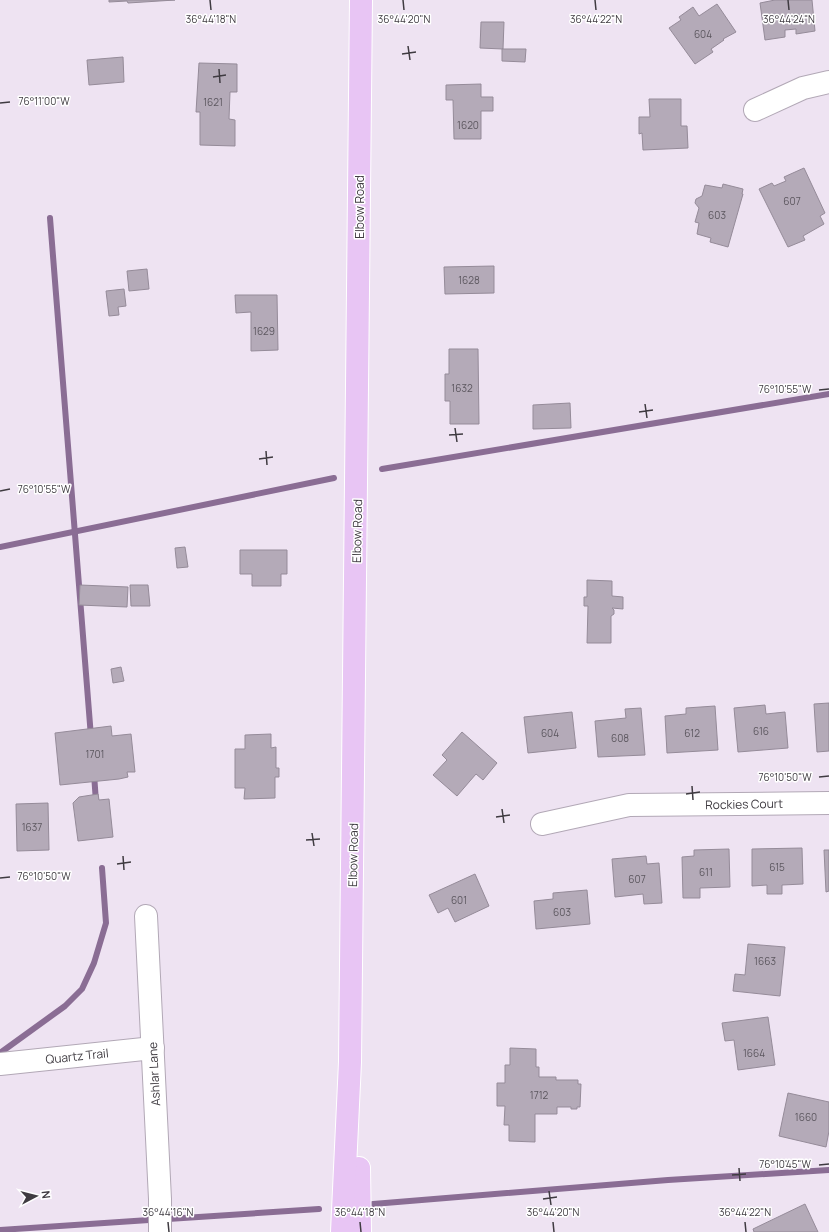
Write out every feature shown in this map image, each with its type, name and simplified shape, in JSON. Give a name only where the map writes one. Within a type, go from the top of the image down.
[{"type":"main road","name":"Elbow Road","points":[[342,1232],[350,1062],[361,0]]},
{"type":"main road","name":"Elbow Road","points":[[350,1062],[358,1112],[360,1232]]},
{"type":"street","points":[[755,110],[803,88],[829,82]]},
{"type":"street","name":"Rockies Court","points":[[542,824],[629,805],[829,803]]},
{"type":"street","name":"Ashlar Lane","points":[[146,916],[160,1232]]},
{"type":"street","name":"Quartz Trail","points":[[0,1064],[153,1048]]},
{"type":"building","points":[[109,0],[175,0],[128,3],[127,1],[109,2]]},
{"type":"building","points":[[775,0],[812,0],[815,31],[796,34],[796,29],[785,30],[785,37],[765,40],[760,3]]},
{"type":"building","points":[[717,4],[736,32],[723,39],[724,40],[711,49],[713,52],[695,64],[669,28],[681,20],[679,17],[693,7],[699,16]]},
{"type":"building","points":[[481,22],[504,22],[503,49],[480,48]]},
{"type":"building","points":[[502,49],[526,49],[525,62],[502,61]]},
{"type":"building","points":[[123,57],[124,82],[89,85],[87,60]]},
{"type":"building","points":[[199,63],[237,64],[237,92],[230,92],[229,119],[235,120],[235,146],[200,145],[200,112],[196,112]]},
{"type":"building","points":[[481,84],[481,97],[493,97],[493,111],[481,111],[481,139],[454,139],[453,100],[446,100],[446,85]]},
{"type":"building","points":[[649,99],[681,99],[681,126],[687,126],[688,148],[643,150],[642,133],[639,134],[639,117],[650,117]]},
{"type":"building","points":[[804,168],[825,213],[820,216],[824,224],[803,236],[805,240],[788,247],[759,189],[772,183],[774,186],[786,181],[784,177]]},
{"type":"building","points":[[723,184],[743,189],[743,194],[728,247],[710,242],[711,238],[697,234],[699,223],[695,222],[699,208],[695,203],[696,199],[702,196],[705,185],[722,188]]},
{"type":"building","points":[[494,266],[494,293],[445,294],[444,267]]},
{"type":"building","points":[[147,269],[149,289],[129,291],[127,271]]},
{"type":"building","points":[[124,289],[126,306],[118,307],[119,315],[109,316],[106,291]]},
{"type":"building","points":[[235,295],[277,295],[278,350],[251,351],[251,312],[236,313]]},
{"type":"building","points":[[449,349],[478,349],[479,424],[450,424],[450,401],[445,401],[445,374],[449,374]]},
{"type":"building","points":[[570,403],[571,428],[533,429],[533,405]]},
{"type":"building","points":[[185,547],[188,567],[177,568],[175,548]]},
{"type":"building","points":[[240,550],[287,550],[287,574],[281,574],[281,586],[252,586],[252,574],[240,574]]},
{"type":"building","points":[[587,580],[612,581],[612,596],[623,597],[623,609],[612,608],[614,610],[614,614],[611,616],[611,643],[587,643],[588,606],[584,606],[584,597],[587,597]]},
{"type":"building","points":[[80,585],[128,587],[127,607],[79,605]]},
{"type":"building","points":[[130,585],[148,585],[150,606],[131,606]]},
{"type":"building","points":[[121,667],[124,681],[113,683],[111,669]]},
{"type":"building","points":[[829,703],[829,751],[817,752],[814,704]]},
{"type":"building","points":[[765,705],[766,714],[785,712],[788,748],[738,752],[734,708]]},
{"type":"building","points":[[715,706],[718,750],[667,753],[665,716],[686,714],[686,708]]},
{"type":"building","points":[[641,708],[645,755],[598,757],[595,721],[626,718],[625,709]]},
{"type":"building","points":[[572,712],[576,748],[528,753],[524,717]]},
{"type":"building","points":[[111,726],[112,736],[131,734],[135,772],[127,772],[128,777],[119,779],[60,785],[55,733]]},
{"type":"building","points":[[462,732],[497,763],[483,780],[476,774],[457,796],[433,775],[447,760],[442,755]]},
{"type":"building","points":[[271,734],[271,748],[276,747],[276,768],[279,768],[279,777],[275,777],[275,798],[244,799],[245,788],[235,788],[235,749],[245,749],[245,735]]},
{"type":"building","points":[[98,794],[99,800],[109,799],[113,837],[78,841],[73,803],[79,797]]},
{"type":"building","points":[[48,803],[49,850],[17,851],[16,804]]},
{"type":"building","points":[[802,848],[803,884],[782,885],[782,894],[767,894],[767,885],[752,886],[752,849]]},
{"type":"building","points":[[729,849],[730,887],[700,888],[700,898],[683,898],[682,857],[694,856],[694,850]]},
{"type":"building","points":[[824,850],[829,850],[829,891],[826,892]]},
{"type":"building","points":[[646,856],[647,864],[659,863],[662,903],[644,904],[643,894],[615,897],[612,859]]},
{"type":"building","points":[[475,874],[489,906],[455,922],[448,908],[438,913],[429,895]]},
{"type":"building","points":[[587,890],[590,924],[536,929],[534,901],[553,899],[553,893]]},
{"type":"building","points":[[748,944],[785,947],[780,996],[733,991],[735,974],[745,975]]},
{"type":"building","points":[[768,1017],[775,1065],[738,1070],[734,1040],[725,1041],[722,1023]]},
{"type":"building","points":[[510,1048],[536,1049],[536,1067],[539,1067],[539,1077],[556,1077],[556,1080],[578,1080],[578,1084],[581,1084],[580,1107],[577,1107],[577,1109],[571,1109],[571,1107],[557,1107],[557,1114],[535,1114],[535,1142],[509,1141],[509,1125],[504,1125],[505,1106],[497,1106],[497,1083],[505,1083],[505,1065],[510,1065]]},
{"type":"building","points":[[788,1093],[829,1102],[829,1131],[826,1147],[779,1136]]},
{"type":"building","points":[[805,1204],[818,1232],[754,1232],[753,1229]]},
{"type":"waterway","points":[[50,218],[91,737]]},
{"type":"waterway","points":[[382,469],[829,394]]},
{"type":"waterway","points":[[0,547],[334,478]]},
{"type":"waterway","points":[[94,774],[96,802]]},
{"type":"waterway","points":[[0,1053],[65,1006],[82,989],[94,963],[106,923],[102,868]]},
{"type":"waterway","points":[[373,1204],[668,1180],[829,1170]]},
{"type":"waterway","points":[[168,1219],[319,1209]]},
{"type":"waterway","points":[[0,1230],[149,1220]]}]
